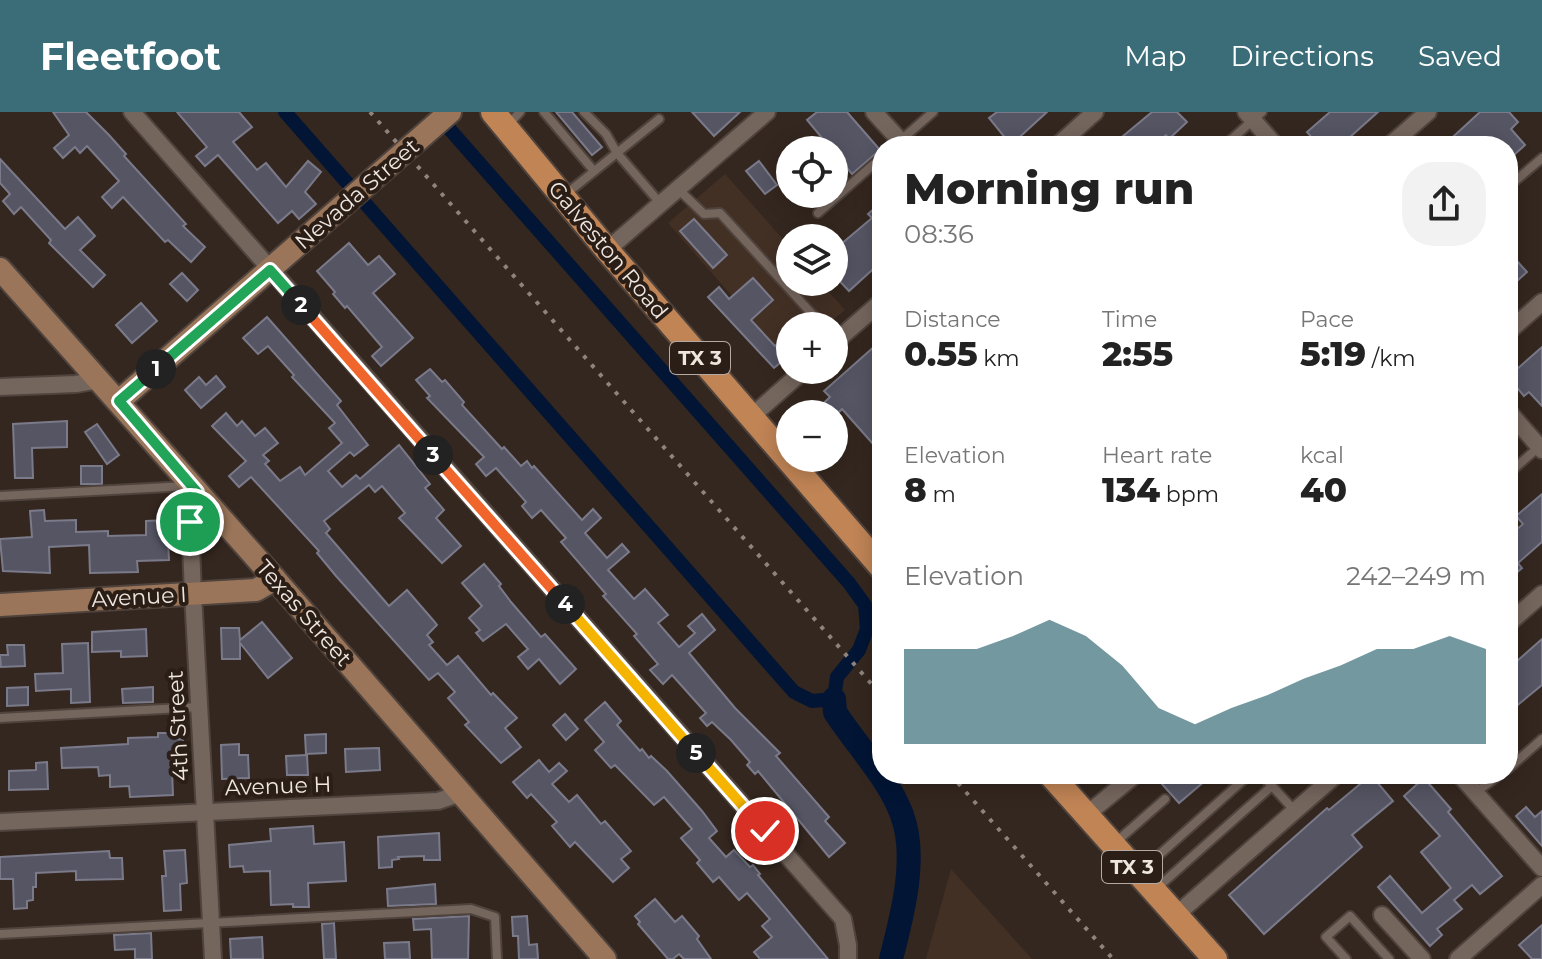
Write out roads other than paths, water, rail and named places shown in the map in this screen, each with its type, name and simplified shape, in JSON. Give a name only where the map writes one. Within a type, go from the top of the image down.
[{"type":"main road","name":"Galveston Road","points":[[506,117],[607,250],[872,556]]},
{"type":"main road","name":"TX 3","points":[[1059,784],[1215,959]]},
{"type":"street","points":[[132,112],[843,919],[848,952]]},
{"type":"street","name":"Nevada Street","points":[[119,401],[450,112]]},
{"type":"street","points":[[607,250],[767,112]]},
{"type":"street","points":[[874,112],[894,136]]},
{"type":"street","points":[[1068,136],[1095,112]]},
{"type":"street","points":[[1400,136],[1428,112]]},
{"type":"street","points":[[1254,115],[1269,136]]},
{"type":"street","name":"Texas Street","points":[[0,269],[119,401],[605,959]]},
{"type":"street","points":[[1518,323],[1542,302]]},
{"type":"street","points":[[848,330],[872,310]]},
{"type":"street","points":[[0,387],[99,380]]},
{"type":"street","points":[[751,417],[788,384]]},
{"type":"street","points":[[1518,422],[1541,447]]},
{"type":"street","name":"4th Street","points":[[194,489],[190,522],[213,959]]},
{"type":"street","name":"Avenue I","points":[[0,605],[256,590],[275,579]]},
{"type":"street","points":[[1518,615],[1542,594]]},
{"type":"street","points":[[1086,815],[1124,784]]},
{"type":"street","points":[[1175,916],[1326,784]]},
{"type":"street","points":[[1467,784],[1542,868]]},
{"type":"street","name":"Avenue H","points":[[0,822],[438,801],[461,793]]},
{"type":"street","points":[[1458,959],[1542,885]]},
{"type":"street","points":[[1382,915],[1422,959]]},
{"type":"lane","points":[[544,112],[594,171]]},
{"type":"lane","points":[[584,112],[606,134],[617,153],[660,203]]},
{"type":"lane","points":[[908,136],[933,112]]},
{"type":"lane","points":[[1234,136],[1254,115]]},
{"type":"lane","points":[[563,196],[659,119]]},
{"type":"lane","points":[[1518,178],[1542,158]]},
{"type":"lane","points":[[818,213],[872,166]]},
{"type":"lane","points":[[677,188],[704,214],[720,213],[810,312]]},
{"type":"lane","points":[[1518,466],[1541,447]]},
{"type":"lane","points":[[0,496],[194,489]]},
{"type":"lane","points":[[0,718],[199,707]]},
{"type":"lane","points":[[1518,760],[1542,739]]},
{"type":"lane","points":[[1146,883],[1240,784]]},
{"type":"lane","points":[[1475,793],[1487,784]]},
{"type":"lane","points":[[1146,883],[1272,786],[1295,811]]},
{"type":"lane","points":[[1112,845],[1165,799]]},
{"type":"lane","points":[[0,934],[471,909],[495,917],[497,959]]},
{"type":"lane","points":[[1346,959],[1326,937],[1350,916],[1389,959]]},
{"type":"waterway","points":[[285,112],[794,692],[812,701],[834,699],[837,677],[859,650],[867,629],[865,605],[849,583],[438,116]]},
{"type":"waterway","points":[[834,699],[835,712],[872,763]]},
{"type":"waterway","points":[[886,784],[902,815],[909,850],[907,887],[891,959]]},
{"type":"railway","points":[[370,112],[872,685]]},
{"type":"railway","points":[[959,784],[1113,959]]}]
